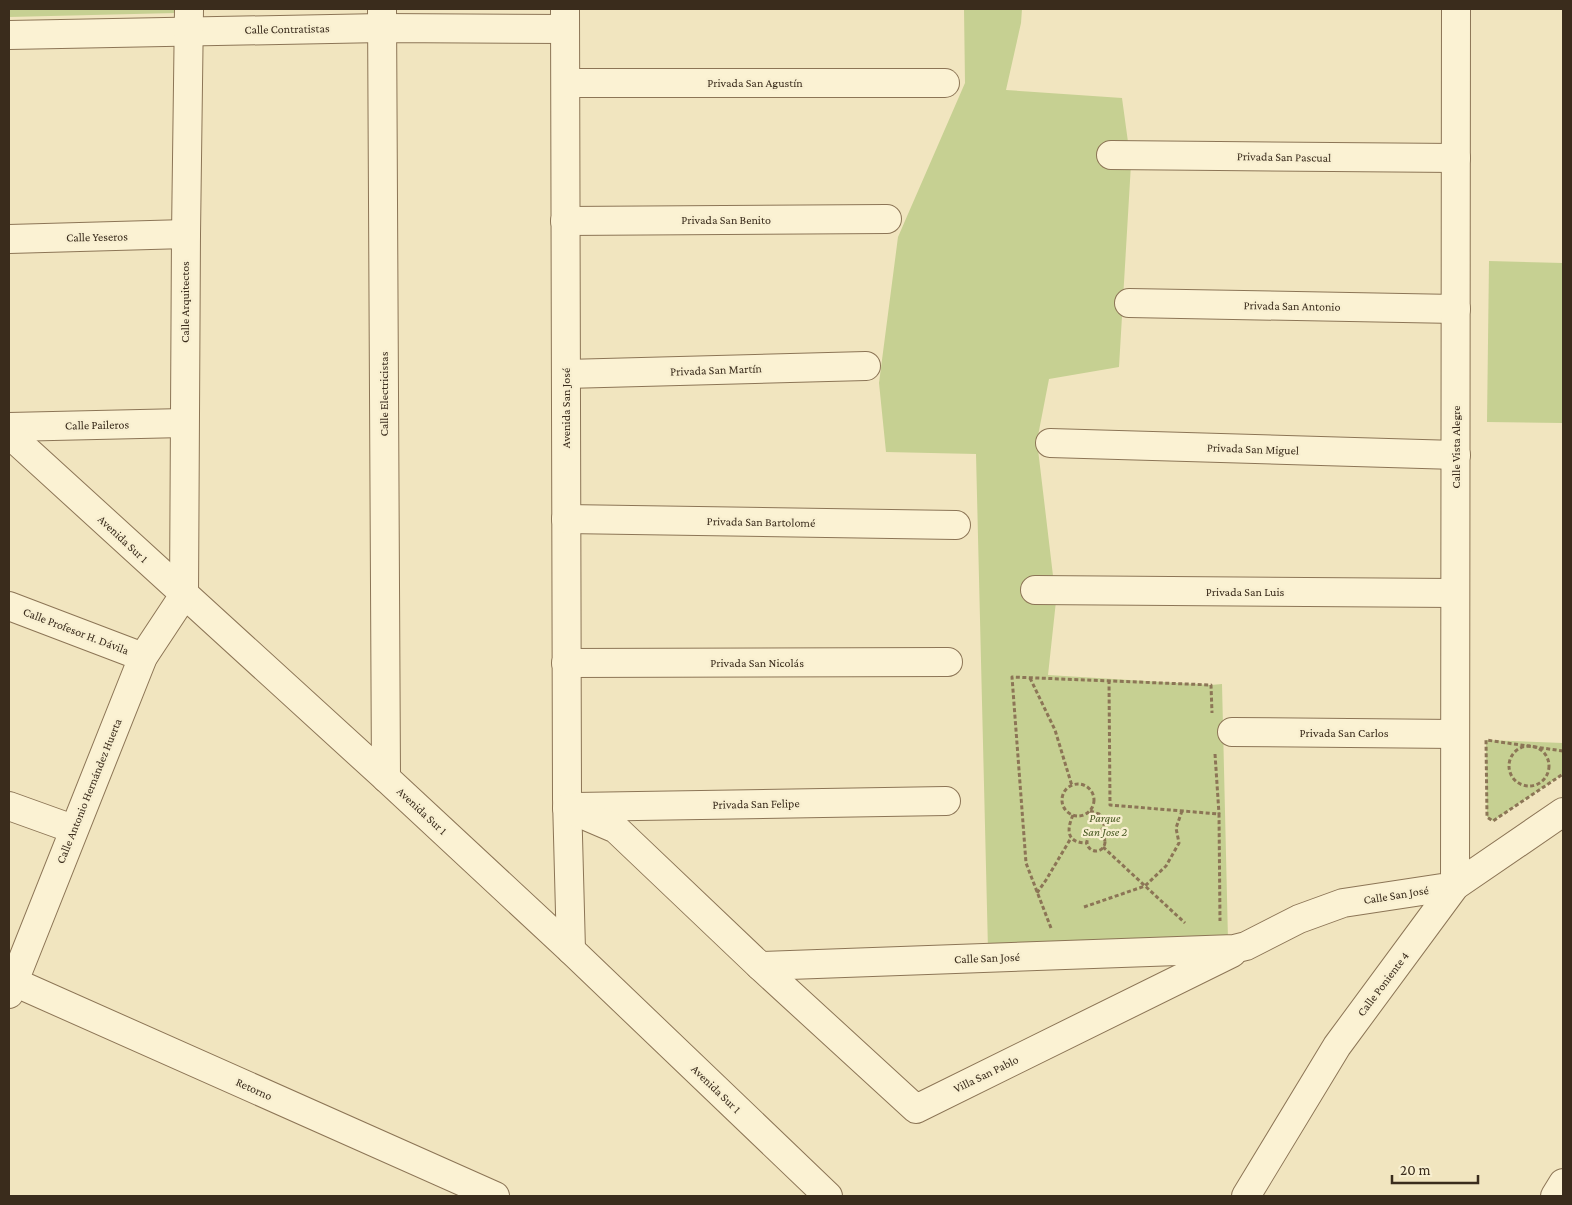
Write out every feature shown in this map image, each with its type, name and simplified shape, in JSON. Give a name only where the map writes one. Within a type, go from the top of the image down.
[{"type":"street","name":"Calle Vista Alegre","points":[[1456,9],[1456,886]]},
{"type":"street","name":"Calle Electricistas","points":[[382,18],[386,778]]},
{"type":"street","name":"Calle Contratistas","points":[[9,35],[189,20],[565,19]]},
{"type":"street","name":"Avenida San José","points":[[565,19],[566,663],[567,808],[571,950]]},
{"type":"street","name":"Calle Arquitectos","points":[[184,595],[189,20]]},
{"type":"street","name":"Privada San Agustín","points":[[566,83],[945,83]]},
{"type":"street","name":"Privada San Pascual","points":[[1111,155],[1456,158]]},
{"type":"street","name":"Privada San Benito","points":[[565,221],[887,219]]},
{"type":"street","name":"Calle Yeseros","points":[[9,239],[186,234]]},
{"type":"street","name":"Privada San Antonio","points":[[1129,303],[1456,309]]},
{"type":"street","name":"Privada San Martín","points":[[566,374],[866,366]]},
{"type":"street","name":"Calle Paileros","points":[[9,427],[184,423]]},
{"type":"street","name":"Avenida Sur 1","points":[[9,434],[386,778],[571,950],[828,1196]]},
{"type":"street","name":"Privada San Miguel","points":[[1050,443],[1456,455]]},
{"type":"street","name":"Privada San Bartolomé","points":[[566,519],[956,526]]},
{"type":"street","name":"Privada San Luis","points":[[1035,590],[1455,593]]},
{"type":"street","name":"Calle Antonio Hernández Huerta","points":[[11,988],[143,657],[184,595]]},
{"type":"street","name":"Calle Profesor H. Dávila","points":[[9,606],[143,657]]},
{"type":"street","name":"Privada San Nicolás","points":[[566,663],[948,662]]},
{"type":"street","name":"Privada San Carlos","points":[[1220,734],[1455,734]]},
{"type":"street","name":"Privada San Felipe","points":[[567,808],[946,801]]},
{"type":"street","points":[[9,806],[73,829]]},
{"type":"street","points":[[567,808],[616,830],[760,966]]},
{"type":"street","name":"Calle Poniente 4","points":[[1246,1196],[1337,1046],[1456,886],[1563,812]]},
{"type":"street","name":"Calle San José","points":[[760,966],[1234,949],[1246,946],[1298,919],[1344,903],[1456,886]]},
{"type":"street","name":"Villa San Pablo","points":[[760,966],[916,1109],[1246,946]]},
{"type":"street","name":"Retorno","points":[[11,988],[495,1196]]},
{"type":"street","points":[[1555,1196],[1563,1183]]},
{"type":"path","points":[[1064,955],[1051,928],[1026,863],[1012,677],[1212,685],[1220,734],[1220,924]]},
{"type":"path","points":[[1030,678],[1055,730],[1072,786]]},
{"type":"path","points":[[1109,680],[1110,805],[1219,814]]},
{"type":"path","points":[[1563,750],[1486,740],[1487,817],[1493,821],[1563,774]]},
{"type":"path","points":[[1530,746],[1542,750],[1549,762],[1548,775],[1538,784],[1525,786],[1519,784],[1510,774],[1509,767],[1512,754],[1517,749],[1530,746]]},
{"type":"path","points":[[1538,784],[1541,789]]},
{"type":"path","points":[[1072,786],[1082,786],[1091,792],[1094,801],[1090,811],[1081,816],[1073,815],[1067,811],[1062,802],[1064,792],[1072,786]]},
{"type":"path","points":[[1090,811],[1100,814],[1105,822],[1100,834]]},
{"type":"path","points":[[1084,907],[1145,886],[1166,866],[1179,843],[1176,828],[1182,811]]},
{"type":"path","points":[[1073,815],[1068,831],[1071,838],[1074,841],[1087,843]]},
{"type":"path","points":[[1092,834],[1100,834],[1105,842],[1103,847],[1098,850],[1092,850],[1087,843],[1088,838],[1092,834]]},
{"type":"path","points":[[1037,893],[1071,838]]},
{"type":"path","points":[[1103,847],[1188,925]]},
{"type":"green space","points":[[9,9],[176,9],[176,13],[9,17]]},
{"type":"green space","name":"Parque San Jose 2","points":[[964,9],[1022,9],[1021,23],[1006,90],[1122,98],[1131,164],[1119,367],[1049,379],[1037,441],[1056,601],[1048,675],[1211,685],[1222,684],[1228,940],[988,950],[976,454],[886,452],[879,383],[898,237],[965,83]]},
{"type":"green space","points":[[1489,261],[1563,263],[1563,423],[1487,422]]},
{"type":"green space","points":[[1486,740],[1563,743],[1563,774],[1493,821],[1487,817]]}]
